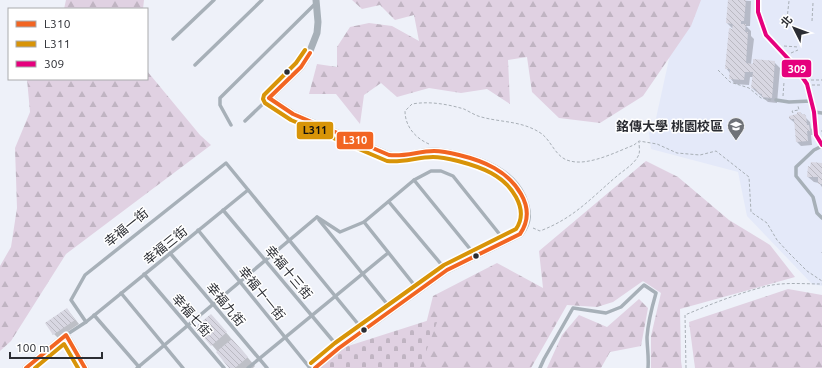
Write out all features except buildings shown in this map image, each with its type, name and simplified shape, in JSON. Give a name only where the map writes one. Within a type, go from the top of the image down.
[{"type":"street","points":[[315,368],[339,348],[447,270],[520,234],[526,225],[528,209],[518,187],[494,166],[476,159],[444,152],[424,152],[398,157],[389,155],[293,114],[269,98],[301,67],[308,56],[317,33],[317,1]]},
{"type":"street","points":[[26,368],[66,335],[85,368]]},
{"type":"lane","points":[[173,39],[214,0]]},
{"type":"lane","points":[[195,66],[262,0]]},
{"type":"lane","points":[[758,0],[758,12],[766,35],[794,65],[807,84],[814,112],[816,135],[822,146],[814,150],[796,167],[796,176],[813,197],[817,214],[822,218]]},
{"type":"lane","points":[[230,124],[220,105],[220,98],[317,1]]},
{"type":"lane","points":[[245,121],[269,98]]},
{"type":"lane","points":[[776,100],[789,102],[811,101]]},
{"type":"lane","points":[[814,112],[822,113]]},
{"type":"lane","name":"幸福一街","points":[[86,322],[71,300],[84,275],[226,163],[248,190]]},
{"type":"lane","points":[[317,217],[340,232],[364,222],[414,180],[431,171],[441,171],[453,176],[505,241]]},
{"type":"lane","points":[[414,180],[475,256]]},
{"type":"lane","points":[[248,190],[364,331]]},
{"type":"lane","name":"幸福三街","points":[[66,335],[86,322],[248,190]]},
{"type":"lane","points":[[389,202],[447,270]]},
{"type":"lane","name":"幸福十三街","points":[[223,210],[339,348]]},
{"type":"lane","points":[[94,315],[139,368],[187,325],[317,217]]},
{"type":"lane","points":[[317,217],[392,310]]},
{"type":"lane","points":[[364,222],[419,291]]},
{"type":"lane","name":"幸福十一街","points":[[198,230],[310,368]]},
{"type":"lane","points":[[248,368],[388,252]]},
{"type":"lane","name":"幸福九街","points":[[170,253],[267,368]]},
{"type":"lane","name":"幸福七街","points":[[144,274],[224,368]]},
{"type":"lane","points":[[540,368],[573,308],[606,313],[621,307],[644,285],[656,293],[647,337],[649,358],[648,368]]},
{"type":"lane","points":[[121,293],[183,368]]},
{"type":"path","points":[[787,19],[789,2]]},
{"type":"path","points":[[812,21],[813,3]]},
{"type":"path","points":[[783,46],[798,47]]},
{"type":"path","points":[[790,53],[798,50]]},
{"type":"path","points":[[718,70],[730,82],[749,88],[761,98],[776,100]]},
{"type":"path","points":[[809,79],[822,80]]},
{"type":"path","points":[[782,101],[784,82]]},
{"type":"path","points":[[811,84],[822,85]]},
{"type":"path","points":[[430,145],[416,136],[407,123],[405,111],[412,104],[428,103],[451,106],[478,116],[526,125],[542,134],[550,142],[560,157],[569,161],[594,160],[634,145],[639,141],[657,144],[677,153],[700,155],[716,151],[749,177],[751,212],[767,223],[777,240],[807,271],[822,281]]},
{"type":"path","points":[[797,113],[792,113],[792,111],[799,110]]},
{"type":"path","points":[[526,225],[540,231],[569,217],[632,164],[639,154],[639,141]]},
{"type":"path","points":[[686,368],[685,314],[767,286],[789,283],[822,284]]},
{"type":"shaded area","name":"銘傳大學 桃園校區","points":[[674,0],[822,0],[822,286],[812,284],[747,216],[738,172],[651,149],[649,133],[655,123],[669,59]]},
{"type":"green space","points":[[66,0],[144,0],[143,8],[64,8]]},
{"type":"green space","points":[[352,0],[701,0],[691,26],[643,96],[600,123],[559,118],[532,92],[527,57],[508,60],[510,104],[487,89],[461,93],[429,88],[397,97],[381,83],[364,95],[360,124],[336,94],[309,94],[317,64],[337,67],[337,47],[350,27],[369,23],[392,26],[419,41],[414,15],[395,20],[380,5],[362,9]]},
{"type":"green space","points":[[148,72],[200,135],[211,145],[66,254],[11,341],[0,351],[0,266],[11,247],[17,208],[15,148],[30,112],[27,80],[148,80]]},
{"type":"green space","points":[[646,161],[678,177],[729,220],[770,245],[795,277],[680,309],[682,368],[651,368],[651,336],[661,293],[643,281],[613,302],[597,307],[567,305],[531,368],[415,368],[433,296],[497,263],[543,288],[539,251]]},
{"type":"green space","points":[[788,289],[822,295],[822,368],[695,368],[689,322]]},
{"type":"green space","points":[[639,299],[648,308],[641,346],[610,352],[601,368],[547,368],[562,335],[579,315],[607,327]]},
{"type":"green space","points":[[439,317],[420,368],[319,368],[345,347]]},
{"type":"transit line","name":"309","points":[[758,0],[758,12],[766,35],[794,65],[807,84],[814,112],[816,135],[822,145]]},
{"type":"transit line","name":"L311","points":[[305,50],[296,63],[264,95],[263,99],[265,103],[291,120],[387,161],[440,157],[483,169],[491,173],[511,189],[518,201],[521,213],[520,221],[516,229],[444,265],[335,343],[311,363]]},
{"type":"transit line","name":"L310","points":[[310,53],[301,67],[269,98],[293,114],[389,155],[441,151],[477,160],[494,168],[509,179],[521,194],[527,209],[525,224],[520,234],[447,270],[339,348],[315,368]]},
{"type":"transit line","name":"L310","points":[[26,368],[66,335],[85,368]]},
{"type":"transit line","name":"L311","points":[[35,368],[64,344],[78,368]]},
{"type":"place","name":"銘傳大學 桃園校區","points":[[736,141]]}]
